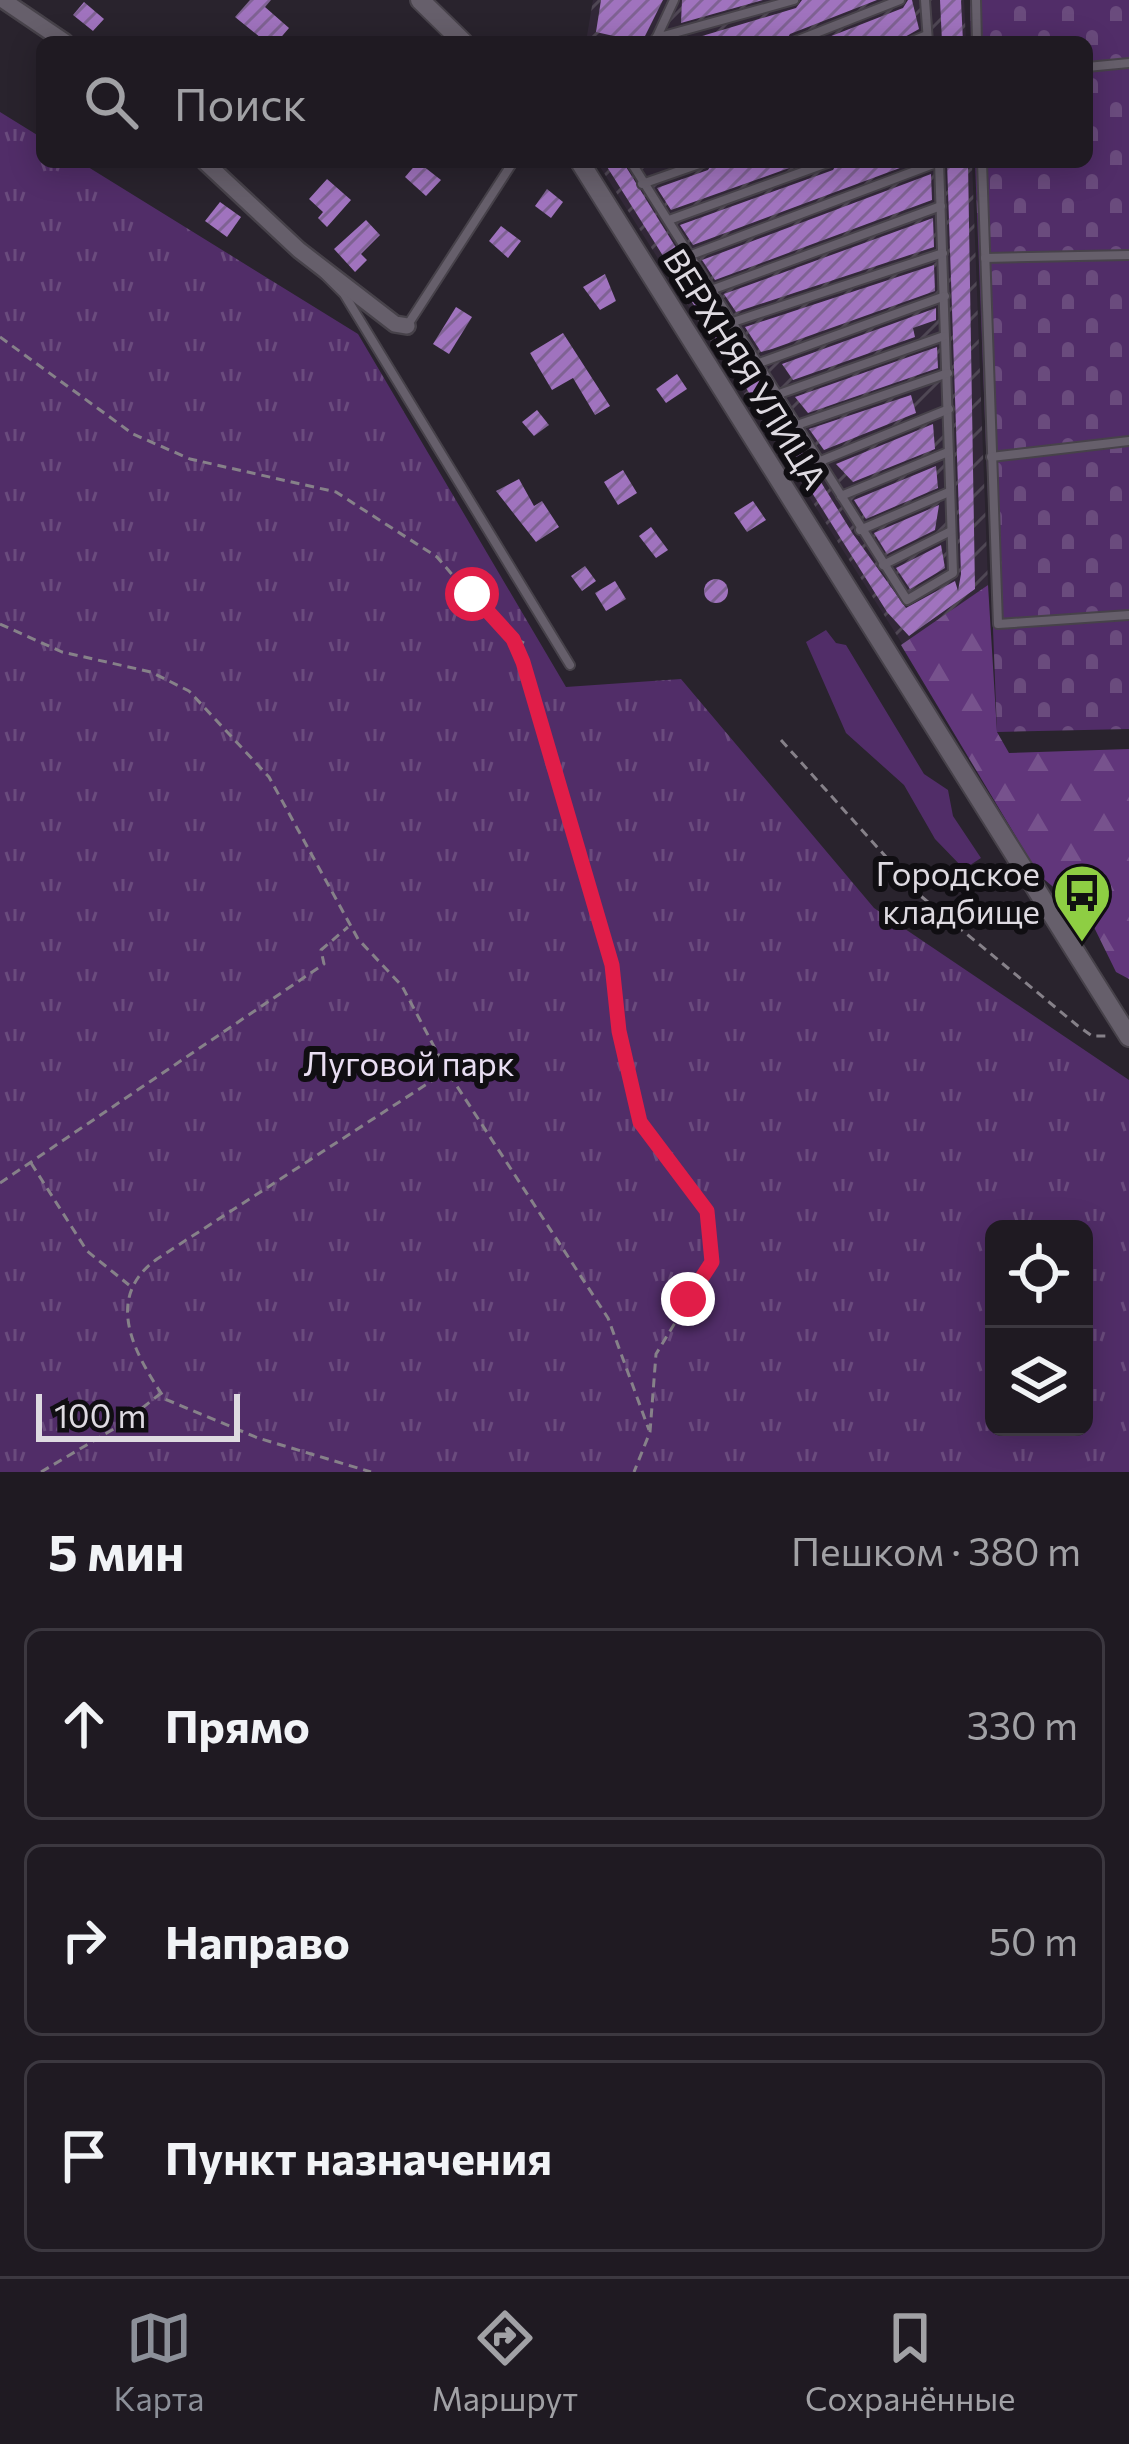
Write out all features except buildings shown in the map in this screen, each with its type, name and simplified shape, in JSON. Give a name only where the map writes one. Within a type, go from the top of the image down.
[{"type":"street","points":[[3,0],[56,36]]},
{"type":"street","points":[[420,0],[457,36]]},
{"type":"street","points":[[211,168],[298,250],[395,324],[407,326]]},
{"type":"street","name":"ВЕРХНЯЯ УЛИЦА","points":[[590,168],[858,608],[1127,1035]]},
{"type":"lane","points":[[657,36],[674,0]]},
{"type":"lane","points":[[669,36],[794,0]]},
{"type":"lane","points":[[808,36],[900,0]]},
{"type":"lane","points":[[925,0],[927,36]]},
{"type":"lane","points":[[976,0],[977,36]]},
{"type":"lane","points":[[1093,66],[1129,63]]},
{"type":"lane","points":[[407,326],[509,168]]},
{"type":"lane","points":[[634,168],[907,600],[953,572],[939,168]]},
{"type":"lane","points":[[642,184],[688,168]]},
{"type":"lane","points":[[669,220],[813,168]]},
{"type":"lane","points":[[691,255],[923,168]]},
{"type":"lane","points":[[982,168],[998,625],[1129,615]]},
{"type":"lane","points":[[711,290],[941,206]]},
{"type":"lane","points":[[730,323],[943,253]]},
{"type":"lane","points":[[986,258],[1129,255]]},
{"type":"lane","points":[[317,264],[329,285],[344,294],[570,665]]},
{"type":"lane","points":[[759,363],[944,296]]},
{"type":"lane","points":[[779,394],[944,336]]},
{"type":"lane","points":[[794,426],[948,373]]},
{"type":"lane","points":[[818,462],[949,409]]},
{"type":"lane","points":[[991,457],[1129,441]]},
{"type":"lane","points":[[841,496],[947,452]]},
{"type":"lane","points":[[860,530],[949,492]]},
{"type":"lane","points":[[882,565],[951,531]]},
{"type":"path","points":[[0,338],[152,442],[232,471],[336,492],[437,557],[513,639],[612,965],[619,1031],[640,1122],[694,1189],[707,1211],[713,1245],[712,1262],[656,1354],[650,1432],[634,1472]]},
{"type":"path","points":[[0,624],[62,652],[152,672],[189,691],[269,777],[350,926],[402,986],[447,1071],[608,1318],[650,1432]]},
{"type":"path","points":[[513,639],[524,643]]},
{"type":"path","points":[[782,740],[922,897],[1092,1036],[1127,1035]]},
{"type":"path","points":[[0,1183],[324,964],[325,941],[350,926]]},
{"type":"path","points":[[371,1472],[258,1438],[161,1393],[125,1310],[129,1285],[157,1259],[447,1071]]},
{"type":"path","points":[[30,1162],[87,1251],[129,1285]]},
{"type":"path","points":[[40,1472],[161,1393]]},
{"type":"shaded area","points":[[593,0],[964,0],[966,36],[587,36]]},
{"type":"shaded area","points":[[601,168],[972,168],[988,585],[903,645]]},
{"type":"green space","points":[[970,0],[1129,0],[1129,729],[997,732],[975,168],[1093,168],[1093,36],[971,36]]},
{"type":"green space","name":"Луговой парк","points":[[0,112],[36,134],[36,168],[90,168],[358,334],[566,687],[681,679],[874,908],[1129,1080],[1129,1472],[0,1472]]},
{"type":"green space","points":[[988,585],[997,732],[1009,753],[1129,749],[1129,979],[1116,972],[1089,917],[1039,875],[901,645]]},
{"type":"green space","points":[[826,630],[836,643],[846,645],[924,774],[948,790],[953,816],[981,858],[964,869],[935,839],[904,785],[846,733],[806,642]]},
{"type":"place","name":"Городское кладбище","points":[[1082,944]]},
{"type":"route","points":[[472,594],[513,639],[523,662],[561,785],[572,844],[612,965],[612,993],[640,1122],[707,1211],[712,1262],[688,1299]]}]
